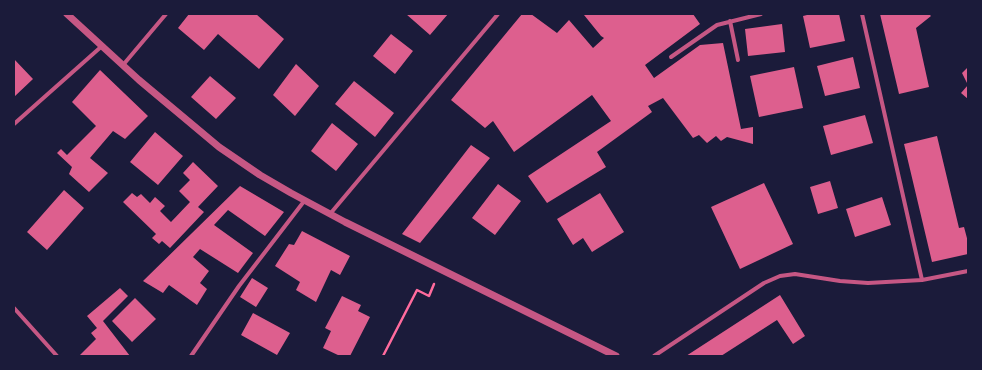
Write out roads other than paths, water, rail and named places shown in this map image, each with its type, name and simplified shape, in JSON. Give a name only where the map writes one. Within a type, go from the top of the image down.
[{"type":"street","points":[[67,14],[139,80],[219,147],[260,174],[345,222],[616,356]]},
{"type":"street","points":[[123,65],[166,14]]},
{"type":"street","points":[[330,214],[498,14]]},
{"type":"street","points":[[671,57],[717,25],[761,14]]},
{"type":"street","points":[[862,14],[922,280]]},
{"type":"street","points":[[730,21],[738,60]]},
{"type":"street","points":[[14,124],[102,46]]},
{"type":"street","points":[[191,356],[239,286],[305,200]]},
{"type":"street","points":[[654,356],[764,283],[780,276],[795,274],[840,281],[868,283],[922,280],[968,270]]},
{"type":"street","points":[[14,308],[57,356]]}]
